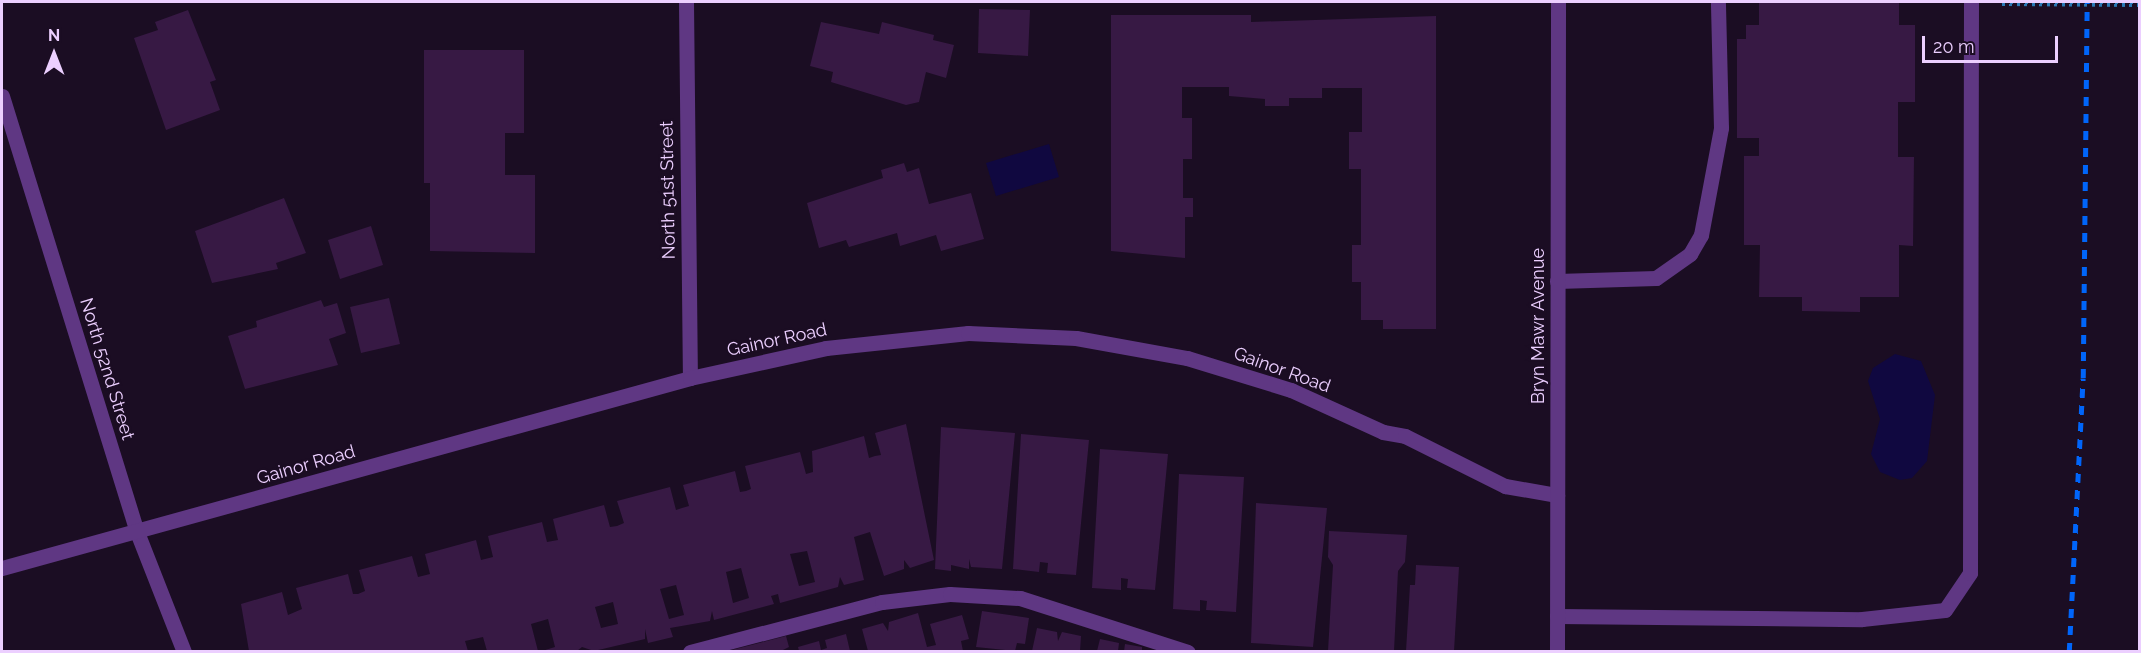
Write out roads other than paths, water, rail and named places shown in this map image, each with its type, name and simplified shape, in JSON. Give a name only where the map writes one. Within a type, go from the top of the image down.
[{"type":"street","name":"North 51st Street","points":[[686,2],[690,378]]},
{"type":"street","name":"Bryn Mawr Avenue","points":[[1557,651],[1558,2]]},
{"type":"street","points":[[1557,281],[1656,278],[1695,244],[1718,161],[1718,2]]},
{"type":"street","points":[[1557,616],[1874,618],[1945,610],[1971,573],[1971,3]]},
{"type":"street","name":"North 52nd Street","points":[[2,96],[137,532],[184,651]]},
{"type":"street","name":"Gainor Road","points":[[2,568],[690,378],[826,348],[944,335],[1076,338],[1187,358],[1291,390],[1383,432],[1405,436],[1505,486],[1557,495]]},
{"type":"street","points":[[690,651],[882,602],[950,594],[1020,598],[1188,651]]},
{"type":"railway","points":[[2069,652],[2083,378],[2087,2]]}]
